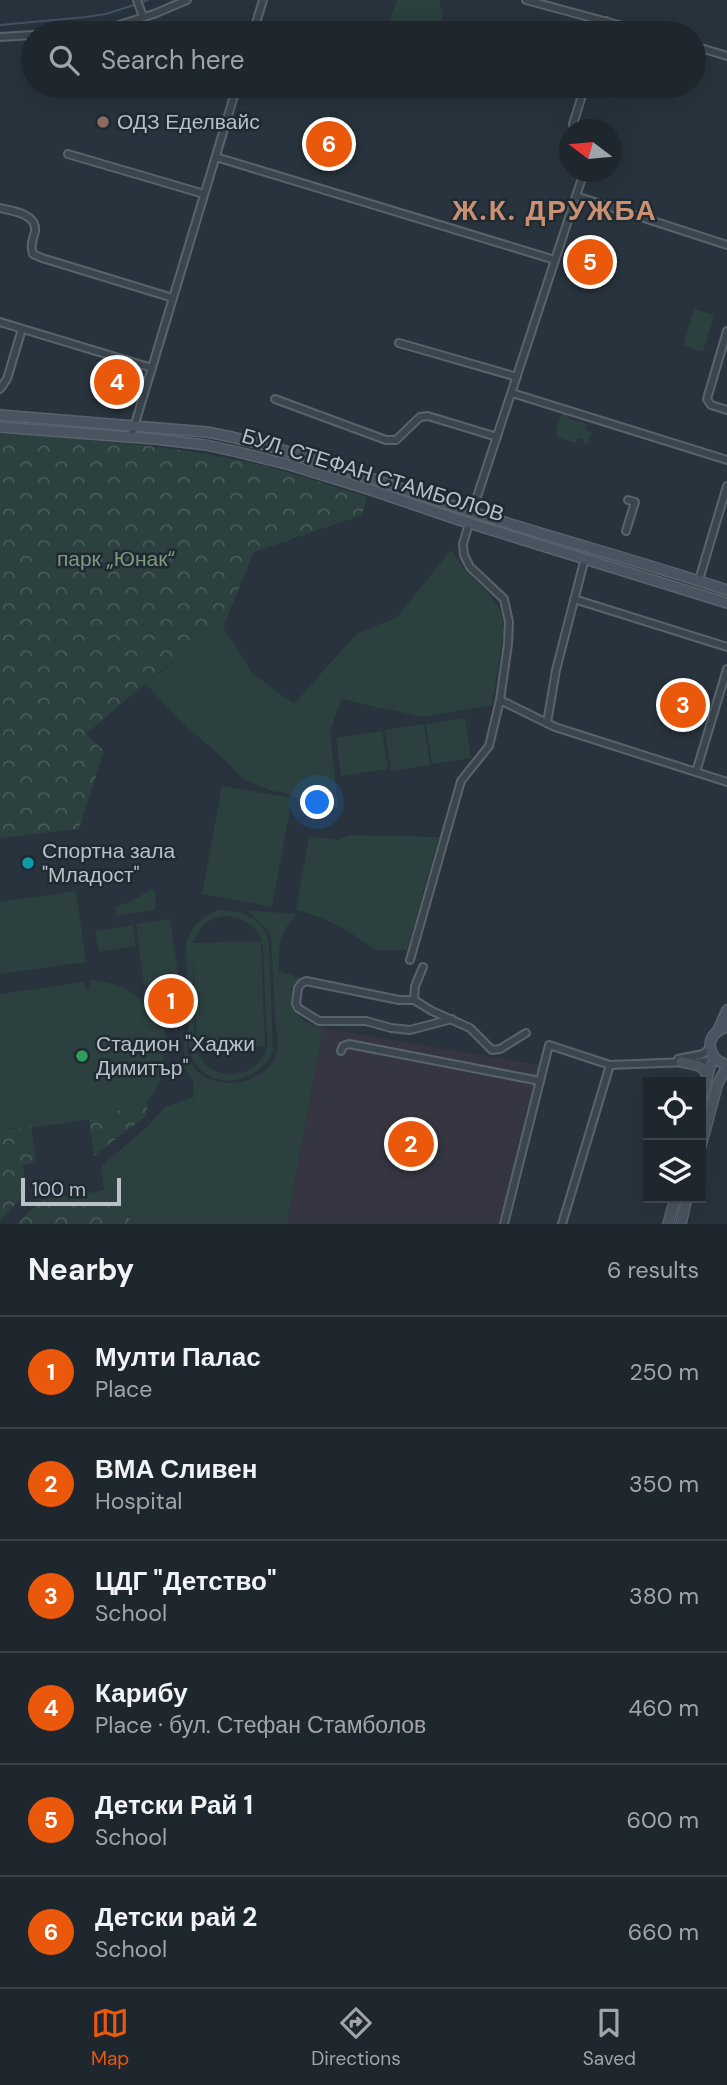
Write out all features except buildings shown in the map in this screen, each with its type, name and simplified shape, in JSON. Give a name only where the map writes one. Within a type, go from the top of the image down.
[{"type":"main road","name":"БУЛ. СТЕФАН СТАМБОЛОВ","points":[[0,415],[207,432],[253,442],[727,590]]},
{"type":"main road","name":"БУЛ. СТЕФАН СТАМБОЛОВ","points":[[0,427],[206,445],[290,465],[727,603]]},
{"type":"main road","points":[[468,523],[472,512]]},
{"type":"main road","points":[[703,1140],[718,1083],[718,1060],[712,1038],[722,1028],[727,1010]]},
{"type":"main road","points":[[706,1080],[718,1060]]},
{"type":"main road","points":[[681,1062],[700,1065],[707,1076]]},
{"type":"main road","points":[[668,1224],[674,1203]]},
{"type":"main road","points":[[681,1224],[686,1203]]},
{"type":"street","points":[[123,21],[187,0]]},
{"type":"street","points":[[257,21],[263,0]]},
{"type":"street","points":[[526,0],[606,21]]},
{"type":"street","points":[[137,1],[141,13]]},
{"type":"street","points":[[0,37],[21,36]]},
{"type":"street","points":[[706,50],[727,56]]},
{"type":"street","points":[[131,437],[233,98]]},
{"type":"street","points":[[575,119],[581,98]]},
{"type":"street","points":[[68,154],[204,194]]},
{"type":"street","points":[[216,157],[555,260]]},
{"type":"street","points":[[472,512],[581,182]]},
{"type":"street","points":[[576,196],[727,245]]},
{"type":"street","points":[[0,208],[27,215],[35,223],[31,247],[33,254],[173,298]]},
{"type":"street","points":[[0,322],[152,368]]},
{"type":"street","points":[[0,389],[7,379],[22,329]]},
{"type":"street","points":[[727,331],[707,399],[711,405],[727,410]]},
{"type":"street","points":[[399,343],[517,377]]},
{"type":"street","points":[[512,393],[727,460]]},
{"type":"street","points":[[275,400],[386,440],[396,440],[420,417],[428,416],[497,437]]},
{"type":"street","points":[[699,580],[727,486]]},
{"type":"street","points":[[626,531],[635,502],[628,500]]},
{"type":"street","points":[[410,960],[461,781],[489,746],[500,700],[508,644],[509,622],[504,599],[470,567],[464,555],[463,544],[468,523]]},
{"type":"street","points":[[547,723],[556,670],[584,558]]},
{"type":"street","points":[[574,599],[727,647]]},
{"type":"street","points":[[696,772],[727,669]]},
{"type":"street","points":[[500,700],[547,723],[727,782]]},
{"type":"street","points":[[414,1000],[415,986],[423,967]]},
{"type":"street","points":[[452,1019],[416,1029],[398,1029],[366,1021],[320,1021],[298,1009],[298,988],[306,981],[398,1000],[414,1000],[452,1019],[470,1028],[492,1050],[500,1049],[526,1033]]},
{"type":"street","points":[[341,1051],[343,1046],[349,1044],[540,1081]]},
{"type":"street","points":[[504,1224],[549,1045],[610,1065],[718,1060]]},
{"type":"street","points":[[659,1063],[704,1054],[718,1060]]},
{"type":"street","points":[[562,1224],[610,1065]]},
{"type":"shaded area","points":[[323,1028],[539,1065],[502,1224],[287,1224]]},
{"type":"green space","points":[[397,0],[439,0],[443,15],[441,21],[389,21]]},
{"type":"green space","points":[[694,309],[714,315],[703,352],[683,346]]},
{"type":"green space","points":[[568,414],[567,418],[588,424],[586,430],[592,432],[588,444],[578,438],[576,443],[559,438],[556,432],[560,416]]},
{"type":"green space","name":"парк „Юнак“","points":[[0,433],[209,454],[271,468],[367,497],[362,515],[254,552],[223,627],[155,675],[86,734],[104,751],[79,829],[0,838]]},
{"type":"green space","points":[[451,550],[501,611],[504,631],[492,705],[422,717],[341,699],[330,732],[338,808],[327,809],[304,802],[243,779],[182,723],[145,683],[223,627],[252,673],[294,704],[357,633],[396,618]]},
{"type":"green space","points":[[465,718],[471,758],[432,764],[426,724]]},
{"type":"green space","points":[[424,724],[430,765],[391,771],[385,730]]},
{"type":"green space","points":[[382,731],[388,769],[341,776],[336,738]]},
{"type":"green space","points":[[222,786],[292,798],[272,907],[202,894]]},
{"type":"green space","points":[[351,835],[439,837],[407,950],[376,950],[322,918],[296,910],[309,836],[337,840]]},
{"type":"green space","points":[[152,888],[156,894],[155,910],[116,916],[115,906],[130,902]]},
{"type":"green space","points":[[76,891],[86,962],[0,974],[0,902]]},
{"type":"green space","points":[[246,910],[297,914],[281,940],[279,971],[300,978],[291,990],[292,1009],[305,1022],[323,1028],[287,1224],[134,1224],[104,1191],[101,1166],[147,1127],[165,1107],[194,1097],[193,1080],[185,1069],[184,1036],[186,1035],[190,1062],[198,1072],[223,1082],[250,1079],[262,1073],[277,1052],[271,938],[264,926]]},
{"type":"green space","points":[[236,911],[251,917],[263,928],[269,944],[273,1050],[265,1063],[254,1073],[228,1081],[203,1072],[194,1061],[189,1046],[186,945],[194,927],[213,912]],"holes":[[[219,917],[232,917],[250,924],[262,941],[267,1042],[260,1062],[249,1070],[236,1074],[217,1071],[208,1066],[198,1054],[194,1043],[193,945],[197,1049],[265,1046],[261,941],[193,943],[198,932],[209,921]]]},
{"type":"green space","points":[[170,919],[179,981],[144,986],[136,924]]},
{"type":"green space","points":[[133,925],[136,946],[99,952],[95,931]]},
{"type":"green space","name":"Стадион \"Хаджи Димитър\"","points":[[89,981],[117,985],[135,995],[150,1010],[160,1029],[164,1028],[167,1052],[164,1053],[160,1078],[152,1095],[148,1100],[141,1094],[122,1109],[94,1118],[42,1126],[0,1128],[0,994],[84,982],[86,990],[90,989]]},
{"type":"green space","points":[[141,1094],[148,1100],[146,1116],[94,1156],[89,1118],[120,1110]]},
{"type":"green space","points":[[31,1126],[36,1163],[23,1165],[26,1193],[0,1221],[0,1128]]},
{"type":"green space","points":[[104,1191],[134,1224],[17,1224],[42,1199]]},
{"type":"waterway","points":[[142,2],[148,0]]},
{"type":"waterway","points":[[43,21],[106,14],[137,4]]},
{"type":"waterway","points":[[0,25],[21,23]]},
{"type":"place","name":"ОДЗ Еделвайс","points":[[103,122]]},
{"type":"place","name":"Детски рай 2","points":[[329,144]]},
{"type":"place","name":"Детски Рай 1","points":[[590,262]]},
{"type":"place","name":"Карибу","points":[[117,382]]},
{"type":"place","name":"ЦДГ \"Детство\"","points":[[683,705]]},
{"type":"place","name":"Спортна зала \"Младост\"","points":[[28,863]]},
{"type":"place","name":"Мулти Палас","points":[[171,1001]]},
{"type":"place","name":"Стадион \"Хаджи Димитър\"","points":[[82,1056]]},
{"type":"place","name":"ВМА Сливен","points":[[411,1144]]},
{"type":"district","name":"Ж.К. ДРУЖБА","points":[[555,210]]}]
